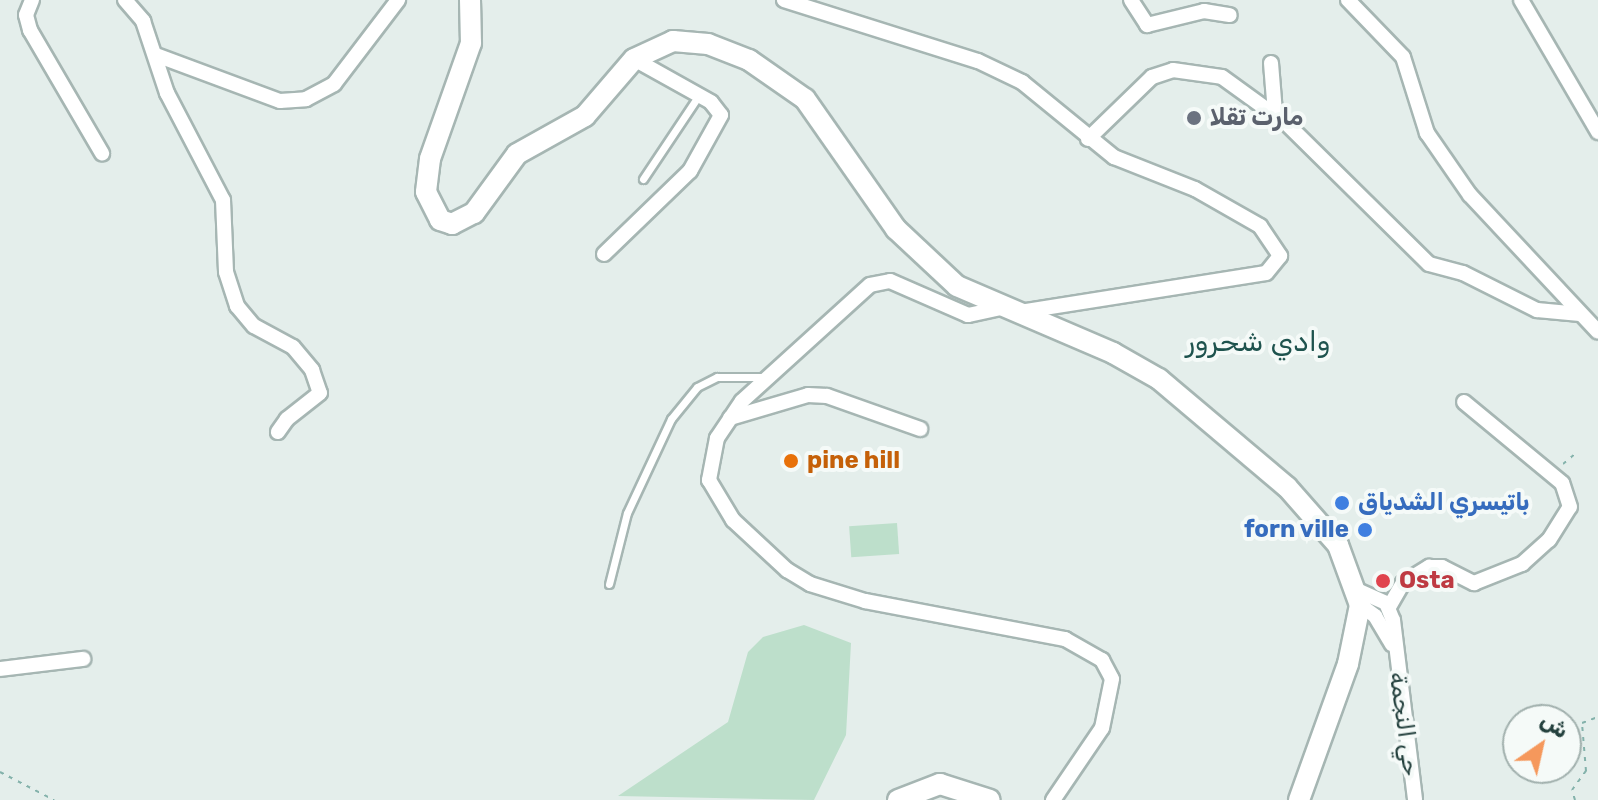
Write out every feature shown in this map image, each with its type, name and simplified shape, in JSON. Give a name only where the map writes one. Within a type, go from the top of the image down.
[{"type":"main road","points":[[470,0],[471,43],[437,133],[426,192],[431,211],[452,224],[474,213],[517,154],[585,116],[634,59],[673,41],[708,44],[777,77],[829,128],[896,229],[924,259],[957,286],[1006,311],[1113,353],[1159,379],[1244,447],[1318,518],[1359,598],[1348,664],[1299,800]]},
{"type":"main road","points":[[898,800],[940,784],[990,800]]},
{"type":"street","points":[[32,0],[26,15],[30,30],[102,153]]},
{"type":"street","points":[[125,0],[143,21],[167,93],[223,200],[226,272],[237,306],[254,326],[293,347],[312,370],[320,393],[287,419],[278,432]]},
{"type":"street","points":[[156,55],[280,101],[306,99],[334,84],[398,0]]},
{"type":"street","points":[[784,0],[1003,72],[1040,93],[1088,139],[1114,157],[1195,189],[1260,226],[1277,248],[1277,265],[1266,273],[1222,282],[968,315],[948,311],[881,280],[768,377],[729,418],[709,461],[709,480],[733,520],[787,570],[810,584],[865,601],[1065,639],[1102,660],[1112,679],[1102,728],[1053,800]]},
{"type":"street","points":[[1131,0],[1147,25],[1204,11],[1230,15]]},
{"type":"street","points":[[1348,0],[1403,57],[1427,133],[1470,195],[1598,332]]},
{"type":"street","points":[[1521,0],[1598,132]]},
{"type":"street","points":[[604,254],[637,218],[677,188],[713,139],[721,115],[699,95],[634,59]]},
{"type":"street","points":[[1271,63],[1275,113]]},
{"type":"street","points":[[1088,139],[1133,92],[1173,70],[1222,77],[1275,113],[1429,264],[1463,273],[1537,310],[1580,314]]},
{"type":"street","points":[[729,418],[808,395],[827,396],[920,429]]},
{"type":"street","points":[[1359,598],[1389,607],[1403,583],[1429,567],[1442,567],[1474,583],[1522,564],[1549,540],[1570,507],[1568,490],[1464,402]]},
{"type":"street","points":[[1359,598],[1375,616],[1394,648]]},
{"type":"street","name":"حي النجمة","points":[[1389,607],[1415,800]]},
{"type":"street","points":[[0,669],[83,659]]},
{"type":"lane","points":[[643,179],[699,95]]},
{"type":"lane","points":[[609,584],[627,513],[671,419],[697,387],[717,377],[768,377]]},
{"type":"path","points":[[1550,476],[1576,453]]},
{"type":"path","points":[[1575,800],[1572,790],[1586,771],[1582,723],[1598,717]]},
{"type":"path","points":[[0,772],[54,800]]},
{"type":"green space","points":[[897,523],[899,554],[851,557],[849,526]]},
{"type":"green space","points":[[804,625],[851,643],[846,735],[814,800],[618,796],[728,722],[748,652],[763,637]]},
{"type":"place","name":"مارت تقلا","points":[[1194,118]]},
{"type":"place","name":"pine hill","points":[[791,461]]},
{"type":"place","name":"باتيسري الشدياق","points":[[1342,503]]},
{"type":"place","name":"forn ville","points":[[1365,530]]},
{"type":"place","name":"Osta","points":[[1383,581]]},
{"type":"district","name":"وادي شحرور","points":[[1258,342]]}]
